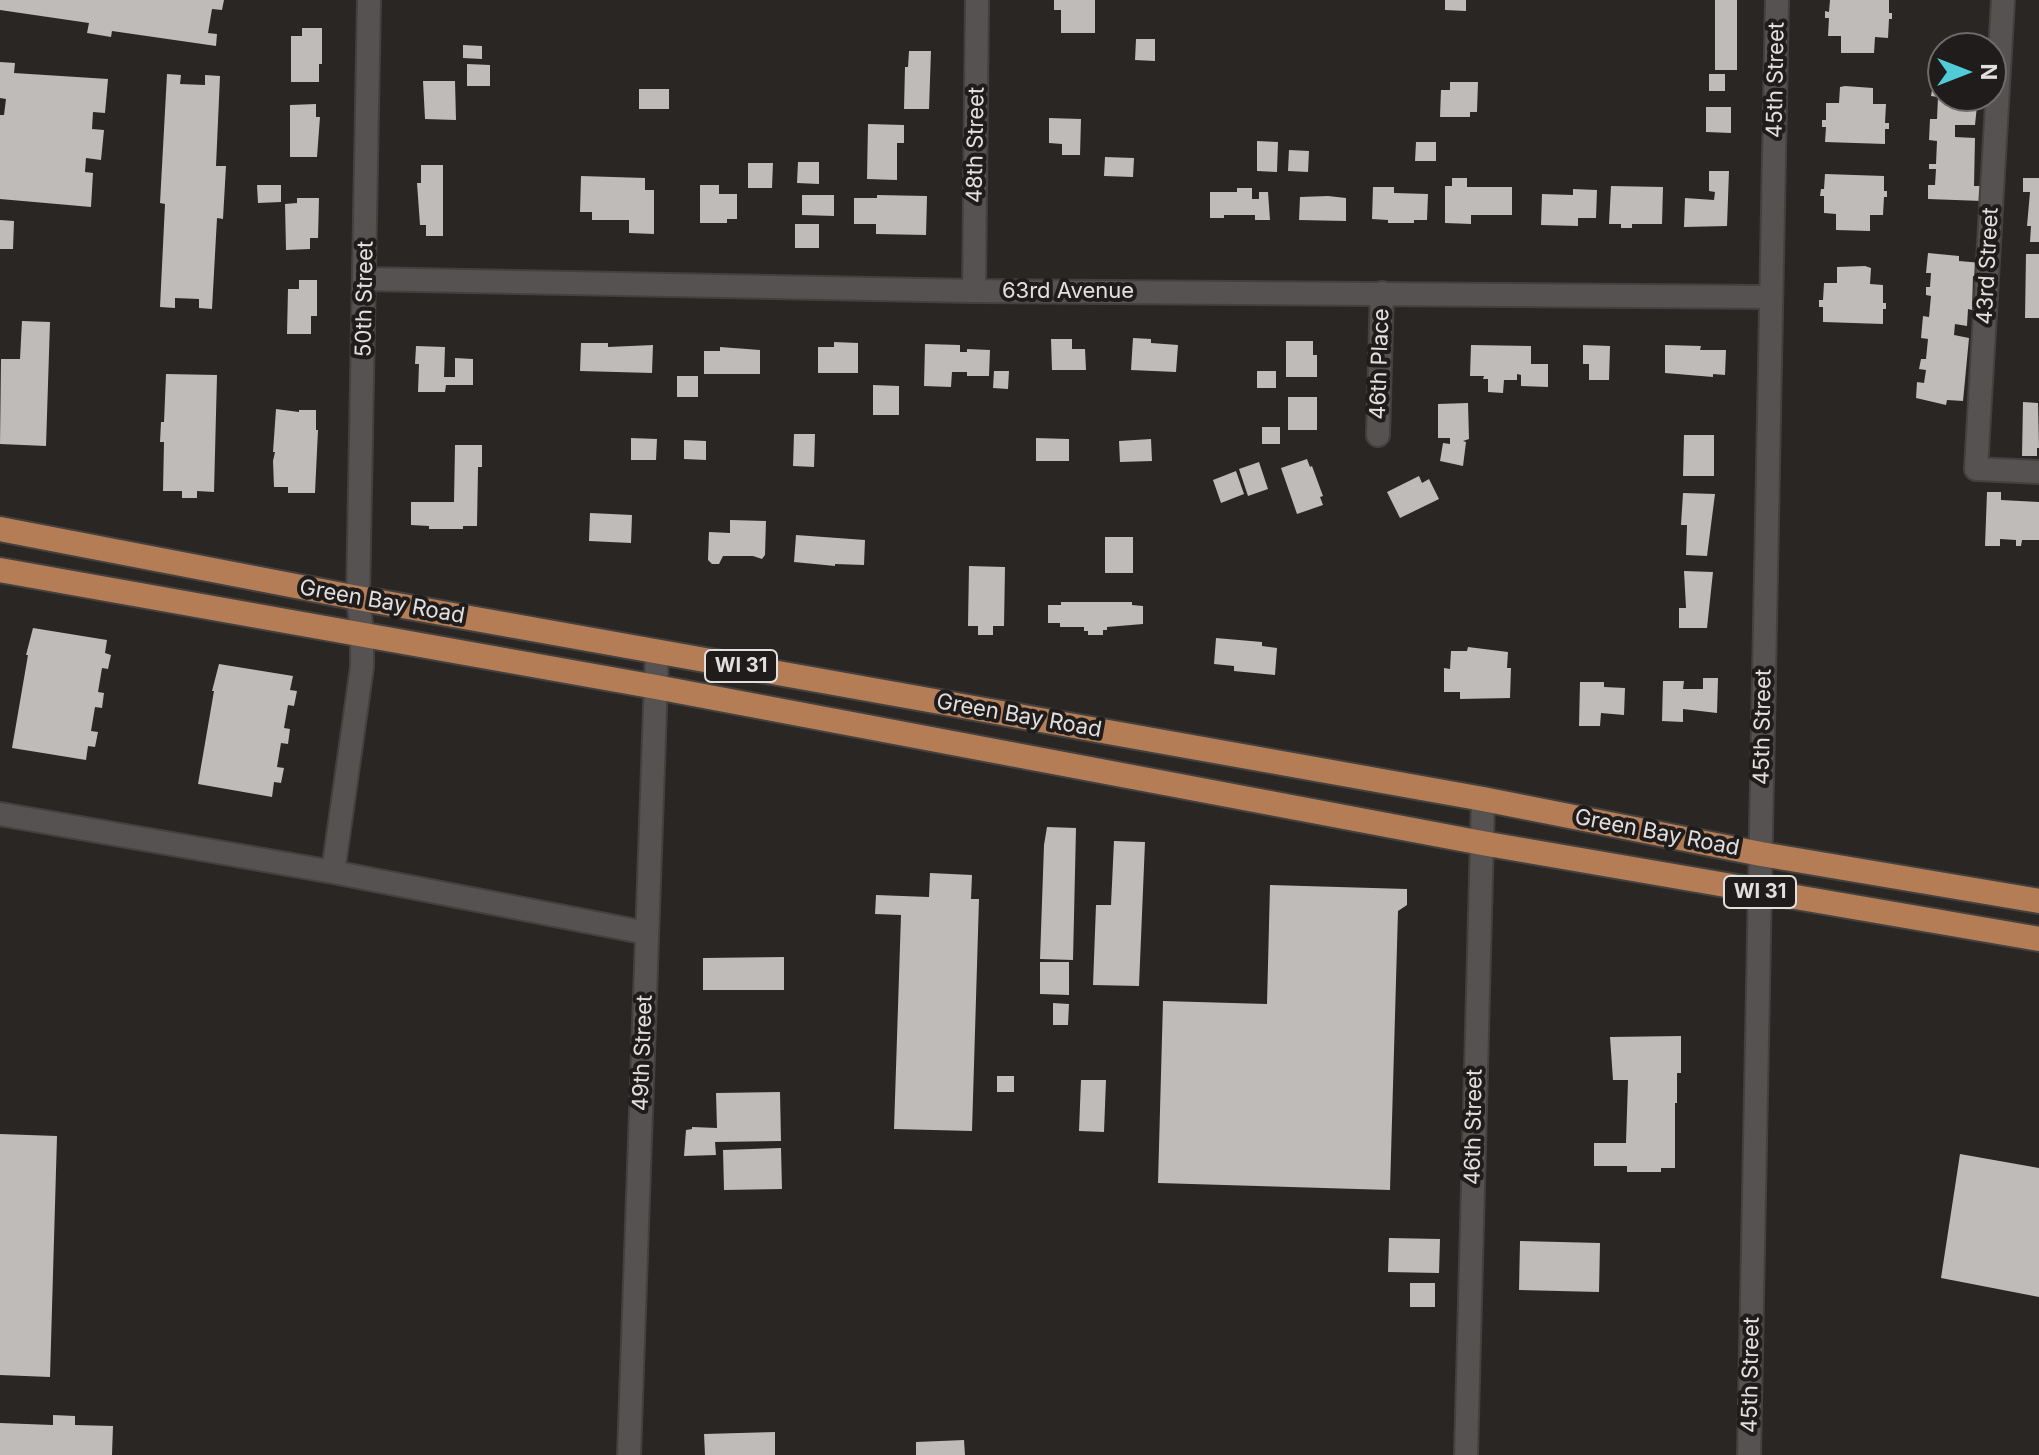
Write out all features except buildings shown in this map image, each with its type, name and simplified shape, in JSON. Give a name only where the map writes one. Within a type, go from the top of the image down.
[{"type":"main road","name":"Green Bay Road","points":[[0,529],[358,598],[1483,799],[1761,854],[2039,901]]},
{"type":"main road","name":"Green Bay Road","points":[[6,576],[362,633],[1482,843],[2039,939]]},
{"type":"street","name":"50th Street","points":[[333,872],[362,667],[358,598],[369,0]]},
{"type":"street","name":"48th Street","points":[[974,291],[977,0]]},
{"type":"street","name":"45th Street","points":[[1749,1455],[1777,0]]},
{"type":"street","name":"43rd Street","points":[[2003,0],[1976,469],[2039,472]]},
{"type":"street","name":"63rd Avenue","points":[[365,279],[974,291],[1771,297]]},
{"type":"street","name":"46th Place","points":[[1378,435],[1382,293]]},
{"type":"street","name":"49th Street","points":[[629,1455],[657,651]]},
{"type":"street","name":"46th Street","points":[[1466,1455],[1483,799]]},
{"type":"street","points":[[0,814],[333,872],[647,933]]}]
